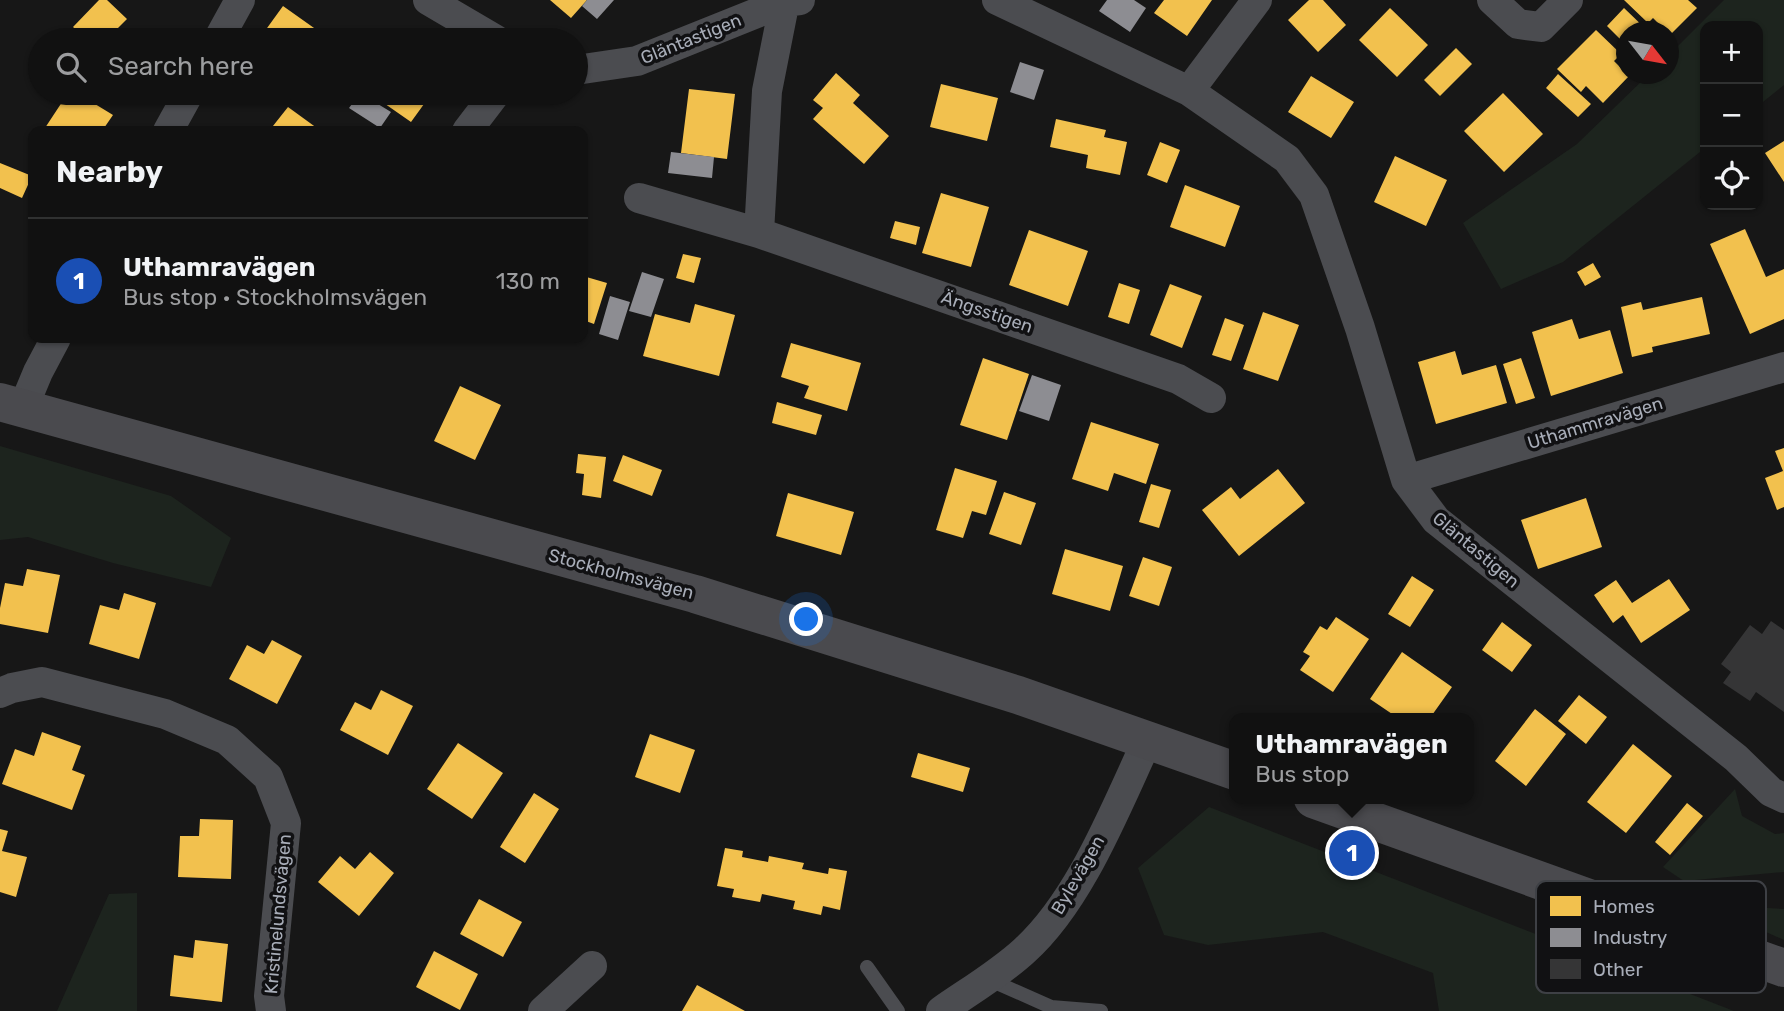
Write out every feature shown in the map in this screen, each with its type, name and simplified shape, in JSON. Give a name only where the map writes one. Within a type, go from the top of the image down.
[{"type":"main road","name":"Stockholmsvägen","points":[[12,405],[695,594],[1148,739],[1229,769]]},
{"type":"main road","points":[[1327,804],[1542,881]]},
{"type":"main road","points":[[1766,962],[1784,968]]},
{"type":"street","points":[[225,28],[240,0]]},
{"type":"street","points":[[428,0],[476,28]]},
{"type":"street","name":"Gläntastigen","points":[[996,0],[1189,91],[1287,159],[1314,195],[1360,328],[1405,480],[1436,520],[1736,758],[1771,792],[1784,798]]},
{"type":"street","points":[[1189,91],[1257,0]]},
{"type":"street","points":[[1492,0],[1518,24],[1541,27],[1568,0]]},
{"type":"street","points":[[760,233],[767,92],[791,1]]},
{"type":"street","name":"Gläntastigen","points":[[588,68],[638,61],[791,1]]},
{"type":"street","points":[[171,126],[182,105]]},
{"type":"street","points":[[471,126],[487,105]]},
{"type":"street","name":"Ängsstigen","points":[[639,198],[760,233],[1178,379],[1211,398]]},
{"type":"street","points":[[12,405],[38,372],[54,343]]},
{"type":"street","name":"Uthammravägen","points":[[1405,480],[1784,367]]},
{"type":"street","name":"Kristinelundsvägen","points":[[0,693],[42,682],[165,714],[227,740],[268,777],[286,823],[269,996],[271,1011]]},
{"type":"street","name":"Bylevägen","points":[[941,1011],[1024,951],[1059,912],[1090,859],[1148,739]]},
{"type":"street","points":[[543,1011],[592,967]]},
{"type":"lane","points":[[867,967],[898,1011]]},
{"type":"lane","points":[[986,978],[1051,1007],[1101,1011]]},
{"type":"shaded area","points":[[1724,0],[1784,0],[1784,85],[1763,102],[1763,21],[1703,21]]},
{"type":"shaded area","points":[[1700,24],[1700,152],[1563,262],[1501,289],[1463,223],[1577,144],[1639,84],[1679,84],[1679,45]]},
{"type":"shaded area","points":[[0,446],[171,496],[231,538],[211,587],[113,563],[28,537],[0,540]]},
{"type":"shaded area","points":[[1735,789],[1742,816],[1775,834],[1784,833],[1784,872],[1684,881],[1663,867]]},
{"type":"shaded area","points":[[1209,807],[1536,934],[1536,993],[1688,993],[1734,1011],[1439,1011],[1433,973],[1323,932],[1208,945],[1164,935],[1138,868]]},
{"type":"shaded area","points":[[137,893],[137,1011],[57,1011],[109,894]]},
{"type":"shaded area","points":[[1766,908],[1784,909],[1784,940],[1766,932]]},
{"type":"building: Homes","points":[[99,0],[107,0],[127,19],[118,28],[73,27]]},
{"type":"building: Homes","points":[[550,0],[587,0],[571,18]]},
{"type":"building: Homes","points":[[1164,0],[1212,0],[1187,36],[1154,13]]},
{"type":"building: Homes","points":[[1309,0],[1323,0],[1346,25],[1318,52],[1288,20]]},
{"type":"building: Homes","points":[[1624,0],[1688,0],[1697,8],[1679,26],[1679,21],[1656,21],[1653,18],[1646,21]]},
{"type":"building: Homes","points":[[283,6],[314,28],[267,28]]},
{"type":"building: Homes","points":[[1390,8],[1428,45],[1397,77],[1359,40]]},
{"type":"building: Homes","points":[[1624,8],[1638,21],[1616,21],[1616,35],[1607,26]]},
{"type":"building: Homes","points":[[1596,30],[1616,49],[1616,84],[1621,84],[1603,103],[1586,86],[1581,92],[1557,69]]},
{"type":"building: Homes","points":[[1456,48],[1472,64],[1440,96],[1424,80]]},
{"type":"building: Homes","points":[[836,73],[860,95],[853,103],[889,136],[864,164],[813,119],[823,108],[813,100]]},
{"type":"building: Homes","points":[[1558,74],[1591,104],[1578,117],[1546,88]]},
{"type":"building: Homes","points":[[1311,76],[1354,102],[1331,138],[1288,112]]},
{"type":"building: Homes","points":[[941,84],[998,98],[987,141],[930,127]]},
{"type":"building: Homes","points":[[689,89],[735,94],[727,159],[681,153]]},
{"type":"building: Homes","points":[[1503,93],[1543,134],[1504,172],[1464,131]]},
{"type":"building: Homes","points":[[60,105],[97,105],[113,115],[105,126],[46,126]]},
{"type":"building: Homes","points":[[387,105],[423,105],[411,122]]},
{"type":"building: Homes","points":[[288,107],[314,126],[273,126]]},
{"type":"building: Homes","points":[[1056,119],[1106,130],[1104,137],[1127,142],[1120,175],[1086,168],[1088,155],[1050,147]]},
{"type":"building: Homes","points":[[1784,141],[1784,182],[1765,153]]},
{"type":"building: Homes","points":[[1160,142],[1180,150],[1167,183],[1147,175]]},
{"type":"building: Homes","points":[[1395,156],[1447,180],[1426,226],[1374,202]]},
{"type":"building: Homes","points":[[0,163],[28,174],[28,185],[22,198],[0,188]]},
{"type":"building: Homes","points":[[1185,185],[1240,206],[1225,247],[1170,227]]},
{"type":"building: Homes","points":[[941,193],[989,207],[971,267],[922,253]]},
{"type":"building: Homes","points":[[895,221],[920,227],[916,245],[890,238]]},
{"type":"building: Homes","points":[[1745,229],[1766,277],[1784,269],[1784,319],[1750,334],[1710,244]]},
{"type":"building: Homes","points":[[1029,230],[1088,251],[1068,306],[1009,285]]},
{"type":"building: Homes","points":[[683,254],[701,258],[694,283],[676,278]]},
{"type":"building: Homes","points":[[1593,263],[1601,277],[1585,286],[1577,272]]},
{"type":"building: Homes","points":[[588,277],[607,283],[594,324],[588,322]]},
{"type":"building: Homes","points":[[1119,283],[1140,290],[1129,324],[1108,317]]},
{"type":"building: Homes","points":[[1170,284],[1202,296],[1182,348],[1150,335]]},
{"type":"building: Homes","points":[[1702,297],[1710,334],[1652,347],[1653,352],[1632,357],[1621,307],[1641,302],[1643,310]]},
{"type":"building: Homes","points":[[695,304],[735,315],[719,376],[643,356],[655,314],[690,323]]},
{"type":"building: Homes","points":[[1263,312],[1299,325],[1278,381],[1243,369]]},
{"type":"building: Homes","points":[[1225,318],[1244,325],[1231,361],[1212,355]]},
{"type":"building: Homes","points":[[1572,319],[1579,339],[1610,330],[1623,373],[1551,396],[1532,332]]},
{"type":"building: Homes","points":[[791,343],[861,363],[847,411],[804,398],[809,386],[781,377]]},
{"type":"building: Homes","points":[[1455,351],[1462,375],[1496,365],[1507,403],[1436,424],[1418,362]]},
{"type":"building: Homes","points":[[983,358],[1029,374],[1007,440],[960,425]]},
{"type":"building: Homes","points":[[1521,358],[1535,398],[1516,404],[1503,364]]},
{"type":"building: Homes","points":[[460,386],[501,405],[475,460],[434,441]]},
{"type":"building: Homes","points":[[777,402],[822,415],[816,435],[772,423]]},
{"type":"building: Homes","points":[[1091,422],[1159,444],[1146,484],[1114,473],[1108,491],[1072,479]]},
{"type":"building: Homes","points":[[1784,448],[1784,507],[1777,510],[1765,478],[1783,471],[1775,451]]},
{"type":"building: Homes","points":[[578,454],[606,457],[601,498],[582,495],[584,474],[576,473]]},
{"type":"building: Homes","points":[[623,455],[662,470],[652,496],[613,481]]},
{"type":"building: Homes","points":[[955,468],[997,481],[986,515],[972,511],[963,538],[936,530]]},
{"type":"building: Homes","points":[[1278,469],[1305,503],[1239,556],[1202,510],[1231,487],[1240,499]]},
{"type":"building: Homes","points":[[1151,484],[1171,490],[1159,528],[1139,522]]},
{"type":"building: Homes","points":[[1004,492],[1036,503],[1021,545],[989,534]]},
{"type":"building: Homes","points":[[788,493],[854,512],[841,555],[776,536]]},
{"type":"building: Homes","points":[[1586,498],[1602,547],[1538,569],[1521,520]]},
{"type":"building: Homes","points":[[1065,549],[1123,566],[1110,611],[1052,594]]},
{"type":"building: Homes","points":[[1143,557],[1172,567],[1159,606],[1129,596]]},
{"type":"building: Homes","points":[[27,569],[60,575],[48,633],[0,624],[5,583],[23,586]]},
{"type":"building: Homes","points":[[1412,576],[1434,590],[1410,627],[1388,614]]},
{"type":"building: Homes","points":[[1669,579],[1690,610],[1641,643],[1623,615],[1613,623],[1594,595],[1616,580],[1632,603]]},
{"type":"building: Homes","points":[[124,593],[156,603],[139,659],[89,644],[100,605],[119,610]]},
{"type":"building: Homes","points":[[1336,617],[1369,639],[1333,692],[1300,670],[1310,656],[1303,652],[1320,626],[1327,630]]},
{"type":"building: Homes","points":[[1502,622],[1532,645],[1512,672],[1482,650]]},
{"type":"building: Homes","points":[[272,640],[302,656],[277,704],[229,679],[247,645],[264,654]]},
{"type":"building: Homes","points":[[1402,652],[1452,687],[1434,713],[1391,713],[1370,699]]},
{"type":"building: Homes","points":[[381,690],[413,706],[388,755],[340,730],[355,702],[371,710]]},
{"type":"building: Homes","points":[[1579,695],[1607,717],[1586,744],[1558,721]]},
{"type":"building: Homes","points":[[1535,709],[1566,734],[1526,786],[1495,761]]},
{"type":"building: Homes","points":[[42,732],[81,746],[72,770],[85,775],[72,810],[2,784],[15,749],[34,756]]},
{"type":"building: Homes","points":[[650,734],[695,750],[680,793],[635,777]]},
{"type":"building: Homes","points":[[458,743],[503,773],[472,819],[427,789]]},
{"type":"building: Homes","points":[[1633,744],[1672,776],[1626,833],[1587,802]]},
{"type":"building: Homes","points":[[918,753],[970,768],[963,792],[911,777]]},
{"type":"building: Homes","points":[[534,793],[559,809],[525,863],[500,847]]},
{"type":"building: Homes","points":[[1687,803],[1703,816],[1670,855],[1655,842]]},
{"type":"building: Homes","points":[[200,819],[233,820],[231,879],[178,877],[180,836],[199,836]]},
{"type":"building: Homes","points":[[0,829],[8,831],[2,851],[27,857],[16,897],[0,892]]},
{"type":"building: Homes","points":[[725,848],[743,851],[742,857],[768,862],[769,856],[804,863],[802,869],[828,874],[829,868],[847,871],[840,910],[823,906],[821,915],[793,909],[795,901],[762,894],[760,902],[732,897],[734,889],[717,886]]},
{"type":"building: Homes","points":[[370,852],[394,873],[359,916],[318,882],[340,856],[355,869]]},
{"type":"building: Homes","points":[[479,899],[522,922],[503,957],[460,934]]},
{"type":"building: Homes","points":[[195,940],[228,944],[222,1002],[170,996],[174,955],[193,958]]},
{"type":"building: Homes","points":[[434,951],[478,974],[460,1010],[416,987]]},
{"type":"building: Homes","points":[[697,985],[745,1011],[682,1011]]},
{"type":"building: Industry","points":[[587,0],[614,0],[597,19],[582,6]]},
{"type":"building: Industry","points":[[1107,0],[1134,0],[1146,8],[1130,32],[1099,11]]},
{"type":"building: Industry","points":[[1020,62],[1044,70],[1034,100],[1010,92]]},
{"type":"building: Industry","points":[[351,105],[380,105],[391,112],[381,126],[377,126],[349,108]]},
{"type":"building: Industry","points":[[671,152],[714,157],[712,178],[668,173]]},
{"type":"building: Industry","points":[[642,272],[664,279],[651,317],[629,311]]},
{"type":"building: Industry","points":[[610,296],[630,302],[618,340],[599,334]]},
{"type":"building: Industry","points":[[1032,375],[1061,385],[1049,421],[1019,411]]},
{"type":"building: Other","points":[[1771,621],[1784,630],[1784,712],[1756,692],[1750,701],[1723,683],[1731,672],[1721,664],[1750,625],[1762,634]]},
{"type":"place","name":"Uthamravägen","points":[[1352,853]]}]
